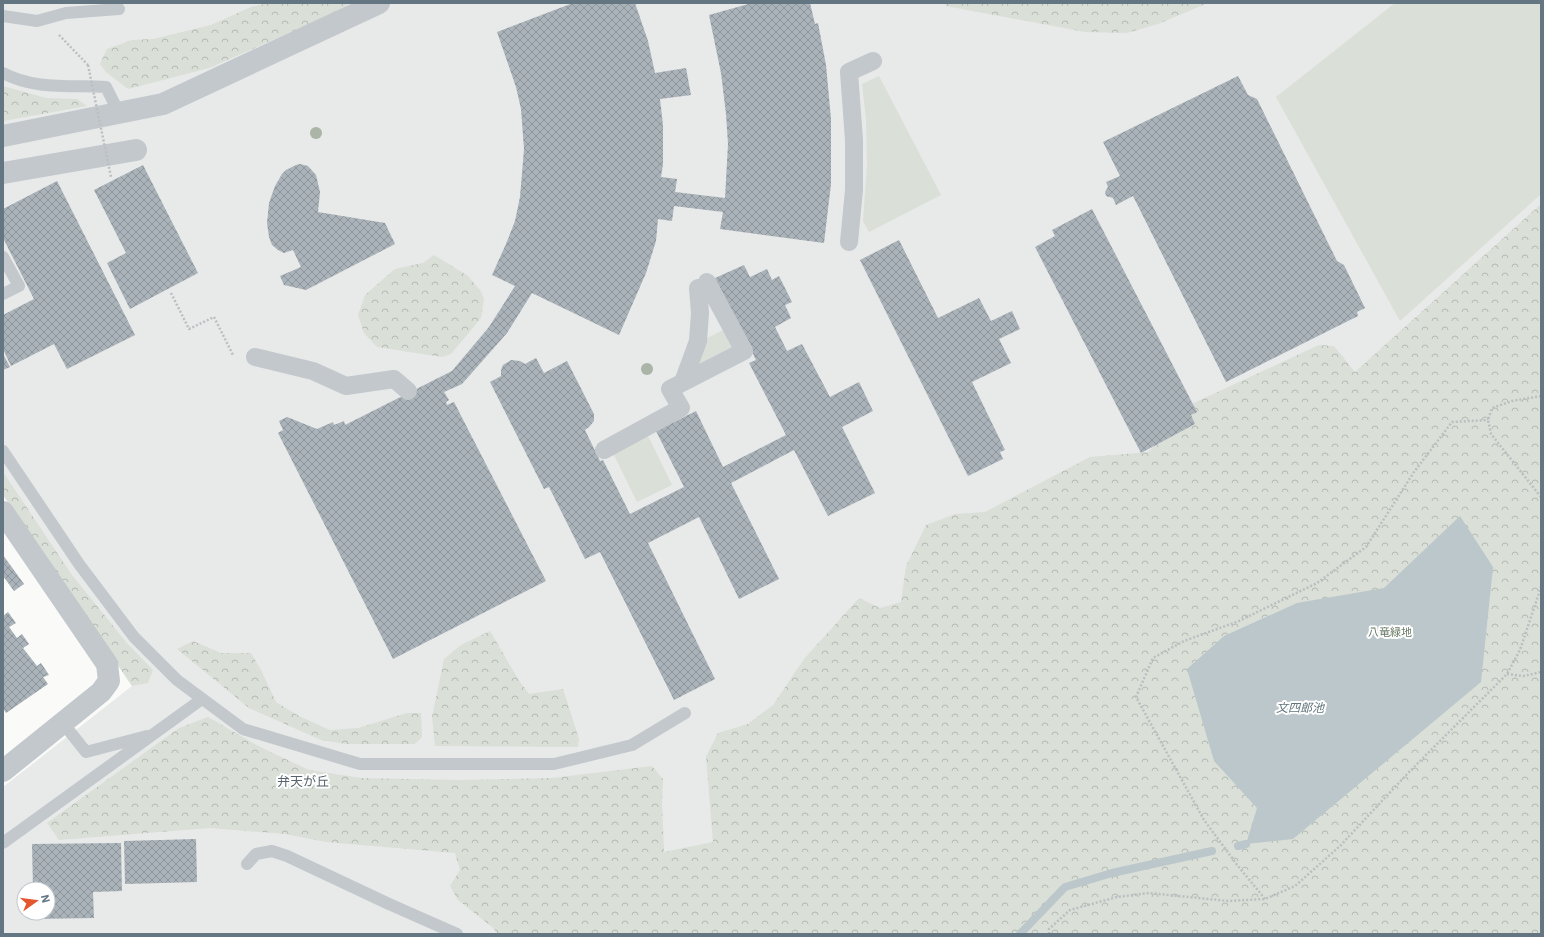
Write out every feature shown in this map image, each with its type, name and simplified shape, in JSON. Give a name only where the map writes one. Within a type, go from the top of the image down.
[{"type":"street","points":[[3,136],[163,104],[379,3]]},
{"type":"street","points":[[849,242],[854,190],[854,140],[849,72],[873,60]]},
{"type":"street","points":[[3,173],[136,150]]},
{"type":"street","points":[[604,450],[681,408],[670,389],[744,351],[702,285],[698,341],[683,382]]},
{"type":"street","points":[[255,357],[313,371],[346,386],[394,379],[408,391]]},
{"type":"street","points":[[3,512],[107,664],[109,681],[101,692],[3,771]]},
{"type":"lane","points":[[3,16],[37,21],[66,13],[119,9]]},
{"type":"lane","points":[[3,73],[34,84],[106,87],[119,113]]},
{"type":"lane","points":[[3,257],[19,286],[5,292]]},
{"type":"lane","points":[[3,451],[78,564],[134,637],[177,680],[244,729],[360,764],[554,764],[632,745],[685,713]]},
{"type":"lane","points":[[3,843],[202,699]]},
{"type":"lane","points":[[63,723],[86,752],[154,734]]},
{"type":"lane","points":[[247,864],[256,854],[272,851],[287,856],[457,934]]},
{"type":"path","points":[[44,19],[88,65],[111,177]]},
{"type":"path","points":[[170,293],[189,329],[214,317],[239,366],[255,357]]},
{"type":"path","points":[[1541,396],[1512,401],[1492,408],[1488,420],[1491,434],[1541,497]]},
{"type":"path","points":[[1265,899],[1238,866],[1204,820],[1136,697],[1153,658],[1184,641],[1239,621],[1317,583],[1366,548],[1414,472],[1452,422],[1488,420]]},
{"type":"path","points":[[1049,934],[1049,929],[1070,910],[1117,897],[1149,893],[1228,901],[1265,899],[1295,886],[1340,846],[1409,772],[1508,674],[1520,650],[1541,587]]},
{"type":"path","points":[[1508,674],[1524,676],[1541,672]]},
{"type":"shaded area","points":[[3,3],[1541,3],[1541,282],[996,934],[3,934],[3,787],[132,686],[3,495]]},
{"type":"green space","points":[[268,3],[348,3],[337,12],[209,68],[128,89],[106,72],[100,64],[107,49],[132,40],[153,39],[211,25],[251,7]]},
{"type":"green space","points":[[944,3],[1208,3],[1158,24],[1127,33],[1085,32],[946,6]]},
{"type":"green space","points":[[1395,3],[1541,3],[1541,194],[1400,321],[1276,97]]},
{"type":"green space","points":[[879,76],[941,195],[869,232],[863,221],[867,165],[866,119],[862,84]]},
{"type":"green space","points":[[3,86],[46,98],[77,99],[87,106],[3,121]]},
{"type":"green space","name":"八竜緑地","points":[[1541,204],[1541,934],[498,934],[492,927],[458,900],[450,886],[460,870],[455,853],[326,842],[285,834],[210,828],[59,840],[47,823],[179,728],[208,717],[260,747],[309,770],[361,778],[457,780],[552,778],[652,766],[663,779],[662,803],[664,852],[713,842],[706,757],[718,733],[748,724],[773,705],[804,659],[859,598],[880,608],[901,602],[906,566],[926,525],[955,514],[985,512],[1090,457],[1148,452],[1167,434],[1185,407],[1319,345],[1334,346],[1355,372]]},
{"type":"green space","points":[[434,255],[468,276],[480,290],[484,299],[481,318],[451,354],[442,357],[377,347],[364,333],[358,315],[365,295],[395,269],[423,263]]},
{"type":"green space","points":[[727,328],[736,347],[691,370],[701,341]]},
{"type":"green space","points":[[648,436],[672,485],[637,502],[613,453]]},
{"type":"green space","points":[[3,472],[72,575],[126,642],[153,670],[148,683],[132,686],[3,495]]},
{"type":"green space","points":[[490,631],[518,679],[529,694],[563,689],[579,739],[578,747],[435,746],[432,717],[444,659],[461,645]]},
{"type":"green space","points":[[193,641],[221,653],[251,653],[276,702],[299,716],[330,730],[358,728],[407,713],[421,713],[422,737],[415,744],[346,744],[321,740],[249,708],[177,649]]},
{"type":"water","name":"文四郎池","points":[[1460,516],[1493,567],[1481,682],[1293,839],[1246,844],[1257,808],[1214,761],[1187,669],[1224,636],[1297,603],[1384,588]]},
{"type":"building","points":[[573,3],[635,3],[648,41],[655,73],[686,68],[691,95],[660,99],[663,125],[663,164],[661,177],[677,179],[675,192],[725,198],[728,144],[726,114],[721,73],[709,15],[752,3],[810,3],[815,24],[818,23],[826,65],[831,119],[831,184],[824,243],[720,229],[723,212],[674,206],[672,221],[658,219],[656,241],[646,273],[619,335],[532,293],[507,333],[462,384],[444,392],[449,400],[446,402],[447,405],[454,402],[546,581],[393,659],[278,433],[283,430],[279,421],[287,417],[317,429],[333,422],[334,425],[344,421],[345,425],[452,371],[489,327],[515,286],[492,275],[515,221],[520,197],[524,149],[521,109],[516,87],[497,32]]},
{"type":"building","points":[[1238,76],[1248,95],[1257,99],[1337,261],[1344,265],[1365,308],[1357,312],[1358,316],[1226,382],[1133,196],[1116,205],[1113,198],[1106,196],[1105,192],[1108,187],[1106,182],[1120,176],[1103,142]]},
{"type":"building","points":[[300,164],[308,166],[316,175],[320,192],[318,212],[385,223],[395,244],[306,290],[284,285],[280,276],[301,267],[293,250],[284,253],[272,245],[267,223],[269,203],[275,186],[286,170]]},
{"type":"building","points":[[143,165],[198,273],[130,309],[107,263],[126,253],[94,190]]},
{"type":"building","points":[[57,181],[135,335],[67,369],[54,344],[11,366],[3,349],[3,315],[34,299],[3,238],[3,209]]},
{"type":"building","points":[[1092,209],[1197,412],[1191,415],[1195,424],[1141,453],[1035,247],[1055,236],[1052,230]]},
{"type":"building","points":[[899,240],[938,318],[979,298],[991,321],[1012,311],[1020,329],[999,339],[1011,363],[972,382],[1005,450],[1000,452],[1003,459],[968,476],[860,260]]},
{"type":"building","points":[[744,265],[750,277],[767,269],[772,280],[779,276],[792,302],[785,305],[791,318],[775,327],[787,351],[802,344],[830,397],[859,382],[873,411],[842,427],[875,493],[828,516],[794,450],[731,483],[779,579],[739,599],[699,517],[648,543],[715,679],[674,700],[600,552],[585,559],[549,487],[544,489],[490,382],[501,376],[503,365],[511,360],[520,361],[525,364],[536,358],[544,373],[567,361],[594,414],[594,421],[585,430],[600,461],[603,460],[630,514],[684,487],[656,431],[696,411],[723,467],[786,435],[749,363],[756,360],[715,278]]},
{"type":"building","points":[[3,354],[10,367],[3,370]]},
{"type":"building","points":[[3,555],[24,584],[14,591],[3,576]]},
{"type":"building","points":[[8,612],[16,623],[9,627],[17,638],[22,634],[29,644],[23,648],[37,666],[41,663],[49,675],[43,677],[48,684],[6,713],[3,708],[3,616]]},
{"type":"building","points":[[196,839],[197,882],[125,884],[124,841]]},
{"type":"building","points":[[121,843],[122,891],[93,892],[94,918],[56,919],[56,881],[33,881],[32,844]]},
{"type":"waterway","points":[[1238,846],[1246,844]]},
{"type":"waterway","points":[[1020,934],[1065,887],[1112,873],[1212,851]]},
{"type":"district","name":"弁天が丘","points":[[303,781]]}]
